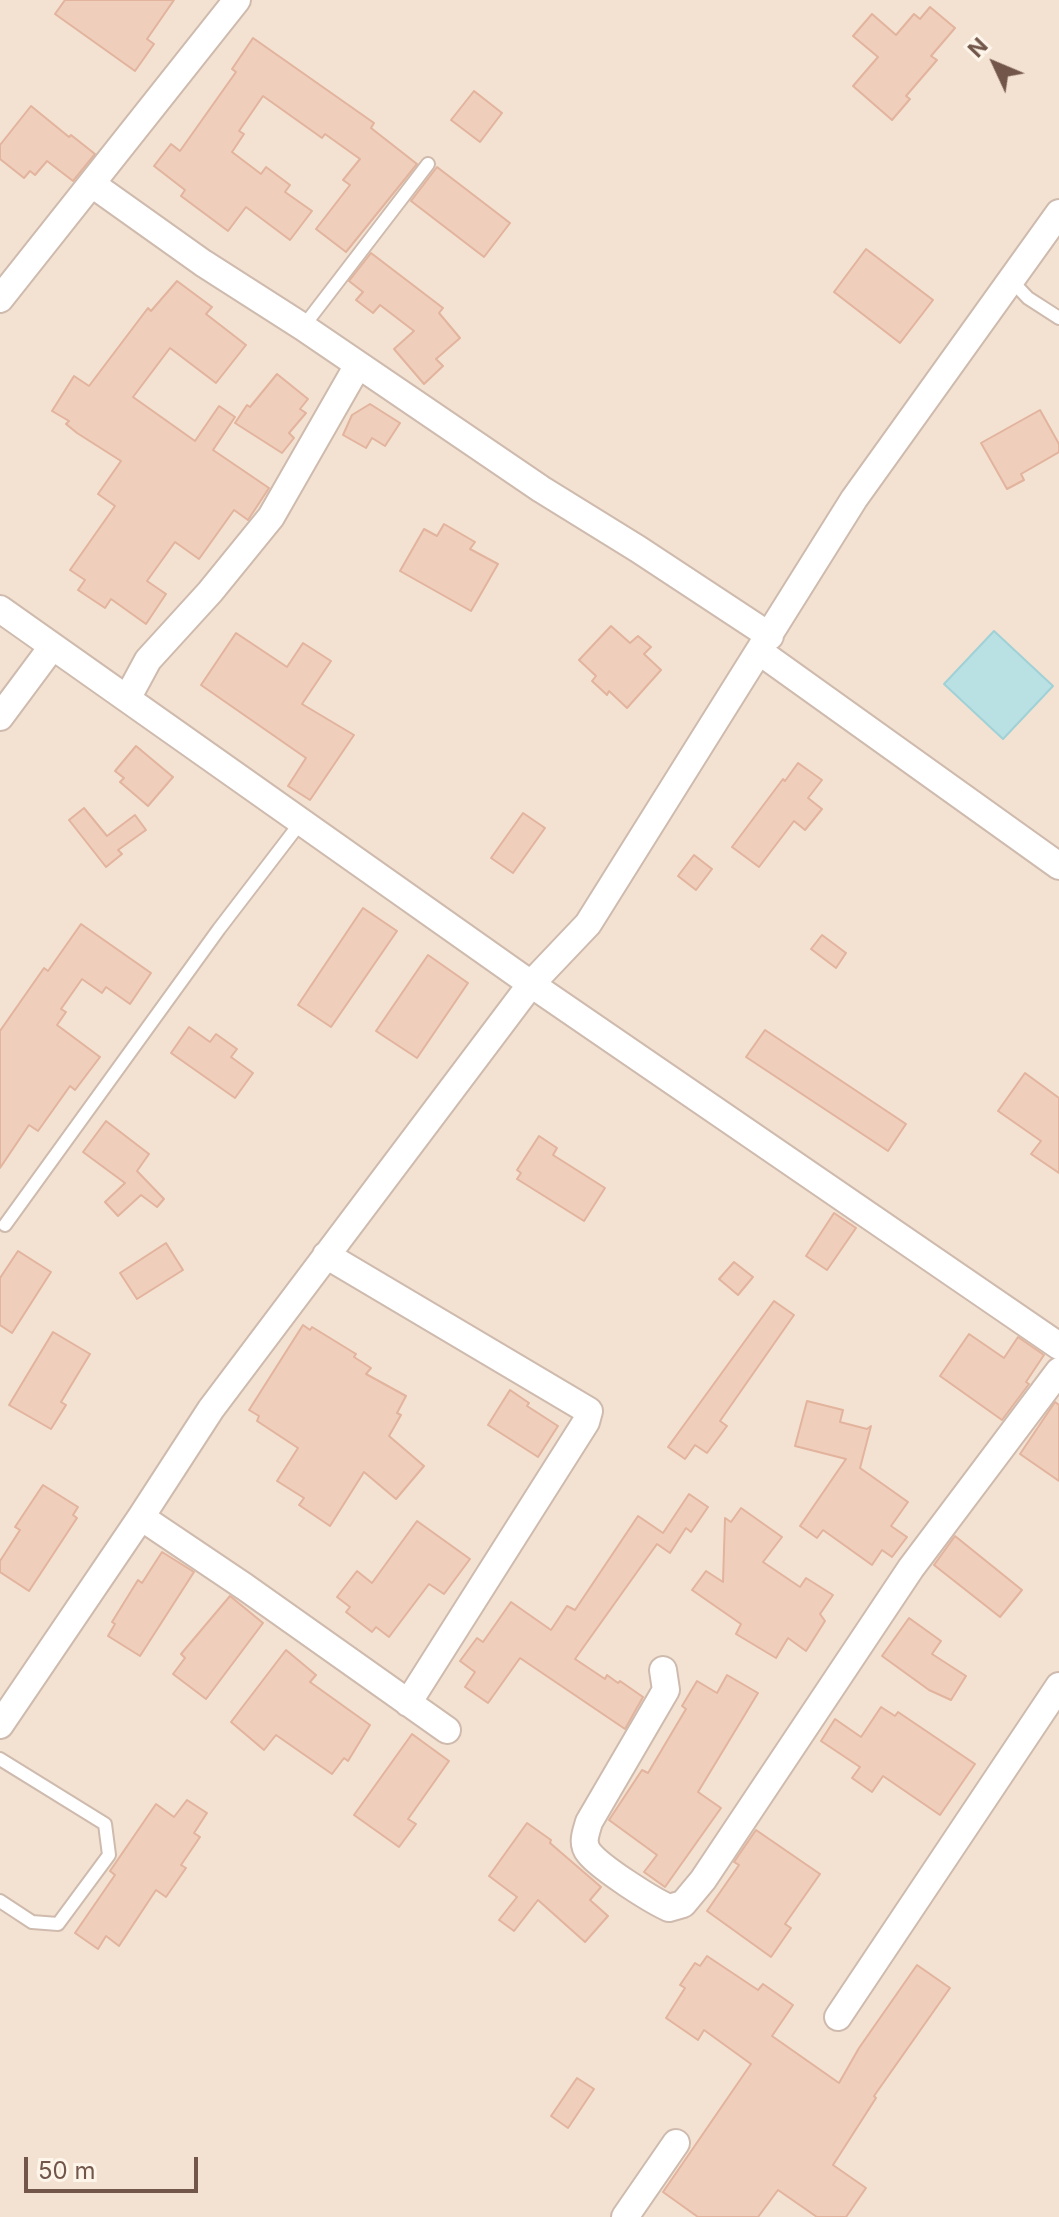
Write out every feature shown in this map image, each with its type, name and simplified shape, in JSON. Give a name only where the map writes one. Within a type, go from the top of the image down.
[{"type":"street","points":[[0,299],[237,0]]},
{"type":"street","points":[[92,184],[203,263],[541,489],[638,549],[1059,866]]},
{"type":"street","points":[[0,1725],[211,1409],[531,984],[588,924],[854,499],[1059,213]]},
{"type":"street","points":[[128,697],[148,660],[210,592],[271,517],[358,365]]},
{"type":"street","points":[[0,609],[531,984],[1059,1346]]},
{"type":"street","points":[[0,717],[52,647]]},
{"type":"street","points":[[326,1255],[589,1411],[586,1422],[408,1703]]},
{"type":"street","points":[[663,1670],[666,1690],[589,1822],[584,1838],[588,1852],[649,1900],[669,1908],[683,1904],[703,1880],[911,1568],[1059,1371]]},
{"type":"street","points":[[141,1517],[447,1730]]},
{"type":"street","points":[[838,2017],[1059,1686]]},
{"type":"street","points":[[625,2217],[676,2143]]},
{"type":"lane","points":[[303,327],[428,164]]},
{"type":"lane","points":[[1011,280],[1028,298],[1059,318]]},
{"type":"lane","points":[[5,1225],[219,929],[301,822]]},
{"type":"lane","points":[[0,1759],[105,1824],[109,1855],[58,1924],[32,1922],[0,1901]]},
{"type":"shaded area","points":[[0,0],[1059,0],[1059,2217],[0,2217]]},
{"type":"water","points":[[994,631],[1053,686],[1003,739],[944,684]]},
{"type":"building","points":[[65,0],[174,0],[147,39],[154,44],[135,71],[55,14]]},
{"type":"building","points":[[930,7],[955,28],[931,56],[937,60],[906,96],[910,99],[892,120],[853,86],[878,57],[853,36],[872,14],[896,35],[914,14],[920,19]]},
{"type":"building","points":[[253,38],[374,123],[371,128],[417,164],[346,252],[316,229],[350,185],[343,180],[360,159],[325,134],[322,138],[263,96],[239,131],[244,134],[232,152],[261,174],[266,167],[290,185],[285,192],[312,211],[290,240],[246,207],[228,231],[181,196],[185,190],[154,166],[171,144],[180,151],[236,72],[232,69]]},
{"type":"building","points":[[474,91],[502,113],[480,142],[451,120]]},
{"type":"building","points":[[31,106],[95,154],[73,181],[47,161],[35,175],[30,171],[24,178],[0,159],[0,145]]},
{"type":"building","points":[[437,167],[510,223],[484,257],[411,201]]},
{"type":"building","points":[[866,249],[933,300],[900,343],[834,292]]},
{"type":"building","points":[[371,253],[443,308],[439,313],[460,338],[436,359],[443,366],[424,384],[394,349],[414,331],[380,305],[373,313],[356,300],[363,292],[349,281]]},
{"type":"building","points":[[177,281],[212,307],[206,314],[246,345],[216,383],[170,348],[133,397],[195,441],[219,406],[235,417],[213,450],[269,488],[248,520],[234,510],[199,559],[175,542],[147,581],[166,594],[146,624],[111,599],[105,608],[78,590],[85,580],[70,570],[115,506],[98,494],[121,461],[77,433],[66,424],[69,421],[52,411],[74,376],[89,386],[148,308],[151,311]]},
{"type":"building","points":[[277,374],[308,399],[300,409],[306,413],[289,433],[294,438],[282,453],[235,423],[247,405],[250,407]]},
{"type":"building","points":[[370,404],[400,423],[385,446],[372,438],[366,448],[343,435],[352,415]]},
{"type":"building","points":[[1040,410],[1059,444],[1059,452],[1021,474],[1024,480],[1007,489],[981,443]]},
{"type":"building","points":[[444,524],[475,542],[470,549],[498,564],[471,611],[400,571],[424,529],[437,536]]},
{"type":"building","points":[[611,626],[630,643],[638,636],[651,647],[644,654],[661,670],[627,708],[609,691],[607,695],[592,681],[596,676],[579,660]]},
{"type":"building","points":[[236,633],[287,667],[303,643],[331,661],[302,704],[354,735],[310,800],[288,786],[306,758],[201,685]]},
{"type":"building","points":[[136,746],[173,777],[148,806],[120,782],[124,778],[115,771]]},
{"type":"building","points":[[798,763],[822,780],[808,798],[822,809],[805,830],[794,821],[759,867],[732,847]]},
{"type":"building","points":[[84,808],[107,836],[135,815],[146,830],[118,850],[122,854],[106,867],[69,820]]},
{"type":"building","points":[[523,813],[545,828],[513,873],[491,858]]},
{"type":"building","points":[[694,855],[712,869],[696,890],[678,876]]},
{"type":"building","points":[[363,908],[397,931],[331,1027],[298,1005]]},
{"type":"building","points":[[81,924],[151,973],[130,1004],[106,987],[102,993],[82,979],[61,1009],[66,1012],[57,1025],[100,1057],[75,1090],[70,1086],[38,1131],[29,1125],[0,1168],[0,1031],[44,968],[48,971]]},
{"type":"building","points":[[822,935],[846,953],[836,968],[811,949]]},
{"type":"building","points":[[428,955],[468,983],[417,1058],[376,1031]]},
{"type":"building","points":[[189,1027],[210,1042],[216,1034],[237,1049],[231,1057],[253,1073],[235,1098],[171,1053]]},
{"type":"building","points":[[765,1030],[906,1124],[888,1151],[746,1057]]},
{"type":"building","points":[[1025,1073],[1059,1098],[1059,1173],[1031,1154],[1041,1141],[998,1111]]},
{"type":"building","points":[[106,1121],[149,1154],[137,1171],[164,1199],[157,1207],[141,1195],[118,1216],[105,1202],[125,1183],[83,1152]]},
{"type":"building","points":[[539,1136],[557,1148],[553,1155],[605,1188],[584,1221],[517,1179],[521,1173],[517,1170]]},
{"type":"building","points":[[834,1213],[856,1228],[827,1270],[806,1256]]},
{"type":"building","points":[[166,1243],[183,1270],[137,1299],[120,1273]]},
{"type":"building","points":[[18,1251],[51,1272],[12,1333],[0,1325],[0,1278]]},
{"type":"building","points":[[734,1262],[753,1277],[738,1295],[719,1279]]},
{"type":"building","points":[[774,1301],[794,1315],[720,1421],[727,1426],[707,1453],[695,1445],[685,1459],[668,1447]]},
{"type":"building","points":[[303,1325],[310,1330],[312,1327],[356,1354],[354,1357],[371,1368],[366,1374],[406,1396],[397,1413],[401,1415],[389,1436],[424,1466],[396,1499],[364,1472],[330,1526],[299,1505],[304,1498],[277,1481],[298,1448],[257,1421],[259,1416],[249,1410]]},
{"type":"building","points":[[53,1332],[90,1354],[61,1402],[66,1405],[51,1429],[9,1405]]},
{"type":"building","points":[[969,1334],[1004,1358],[1018,1337],[1044,1355],[1026,1382],[1029,1384],[1002,1420],[940,1376]]},
{"type":"building","points":[[510,1390],[529,1403],[527,1406],[558,1426],[538,1457],[488,1425]]},
{"type":"building","points":[[807,1401],[843,1410],[840,1422],[867,1429],[871,1426],[860,1468],[908,1502],[891,1526],[907,1537],[892,1557],[882,1550],[872,1565],[823,1530],[817,1538],[800,1526],[846,1459],[795,1446]]},
{"type":"building","points":[[1055,1402],[1059,1405],[1059,1481],[1020,1454]]},
{"type":"building","points":[[43,1485],[78,1507],[73,1515],[77,1518],[29,1591],[0,1572],[0,1561],[20,1530],[15,1527]]},
{"type":"building","points":[[689,1494],[708,1507],[691,1532],[686,1528],[670,1553],[657,1544],[575,1659],[605,1679],[607,1675],[618,1683],[620,1681],[643,1697],[625,1729],[520,1658],[488,1703],[465,1687],[475,1672],[460,1661],[477,1638],[483,1642],[511,1602],[551,1630],[567,1606],[575,1610],[638,1516],[663,1533]]},
{"type":"building","points":[[741,1508],[782,1537],[763,1562],[800,1587],[806,1578],[833,1595],[820,1614],[825,1621],[806,1651],[788,1638],[776,1658],[736,1634],[741,1624],[692,1590],[706,1571],[723,1582],[725,1518],[731,1522]]},
{"type":"building","points":[[417,1521],[470,1559],[444,1594],[429,1584],[389,1637],[376,1627],[372,1632],[346,1612],[350,1607],[337,1597],[357,1571],[372,1583]]},
{"type":"building","points":[[955,1536],[1022,1590],[1000,1617],[934,1565]]},
{"type":"building","points":[[162,1552],[194,1572],[140,1656],[108,1636],[115,1624],[112,1622],[138,1580],[142,1583]]},
{"type":"building","points":[[230,1596],[263,1623],[206,1699],[173,1674],[185,1658],[181,1654]]},
{"type":"building","points":[[909,1618],[941,1641],[932,1654],[966,1676],[951,1700],[929,1690],[882,1656]]},
{"type":"building","points":[[286,1650],[316,1675],[310,1682],[370,1725],[348,1761],[344,1758],[332,1774],[276,1735],[264,1750],[231,1722]]},
{"type":"building","points":[[727,1675],[758,1693],[698,1792],[721,1808],[665,1887],[644,1872],[657,1855],[609,1820],[642,1770],[648,1773],[686,1709],[682,1706],[697,1681],[717,1693]]},
{"type":"building","points":[[881,1707],[895,1716],[898,1712],[975,1764],[940,1815],[883,1776],[872,1792],[852,1778],[860,1767],[821,1741],[835,1719],[861,1737]]},
{"type":"building","points":[[412,1734],[449,1761],[408,1819],[416,1824],[399,1847],[354,1815]]},
{"type":"building","points":[[187,1800],[207,1813],[194,1833],[200,1837],[181,1865],[186,1868],[166,1897],[156,1890],[119,1946],[106,1936],[98,1949],[75,1933],[115,1875],[110,1871],[156,1804],[174,1817]]},
{"type":"building","points":[[527,1823],[551,1840],[550,1843],[601,1887],[590,1900],[608,1916],[585,1942],[538,1900],[514,1931],[499,1920],[517,1897],[489,1876]]},
{"type":"building","points":[[756,1830],[820,1874],[785,1924],[791,1928],[771,1957],[707,1911],[739,1865],[734,1862]]},
{"type":"building","points":[[707,1956],[758,1990],[763,1984],[793,2005],[772,2036],[839,2083],[859,2048],[917,1965],[950,1988],[874,2096],[876,2098],[833,2165],[866,2188],[846,2217],[817,2217],[778,2190],[758,2217],[698,2217],[663,2192],[751,2064],[704,2030],[698,2040],[666,2018],[685,1988],[680,1985],[695,1963],[700,1966]]},
{"type":"building","points":[[577,2078],[594,2089],[568,2128],[551,2116]]}]
